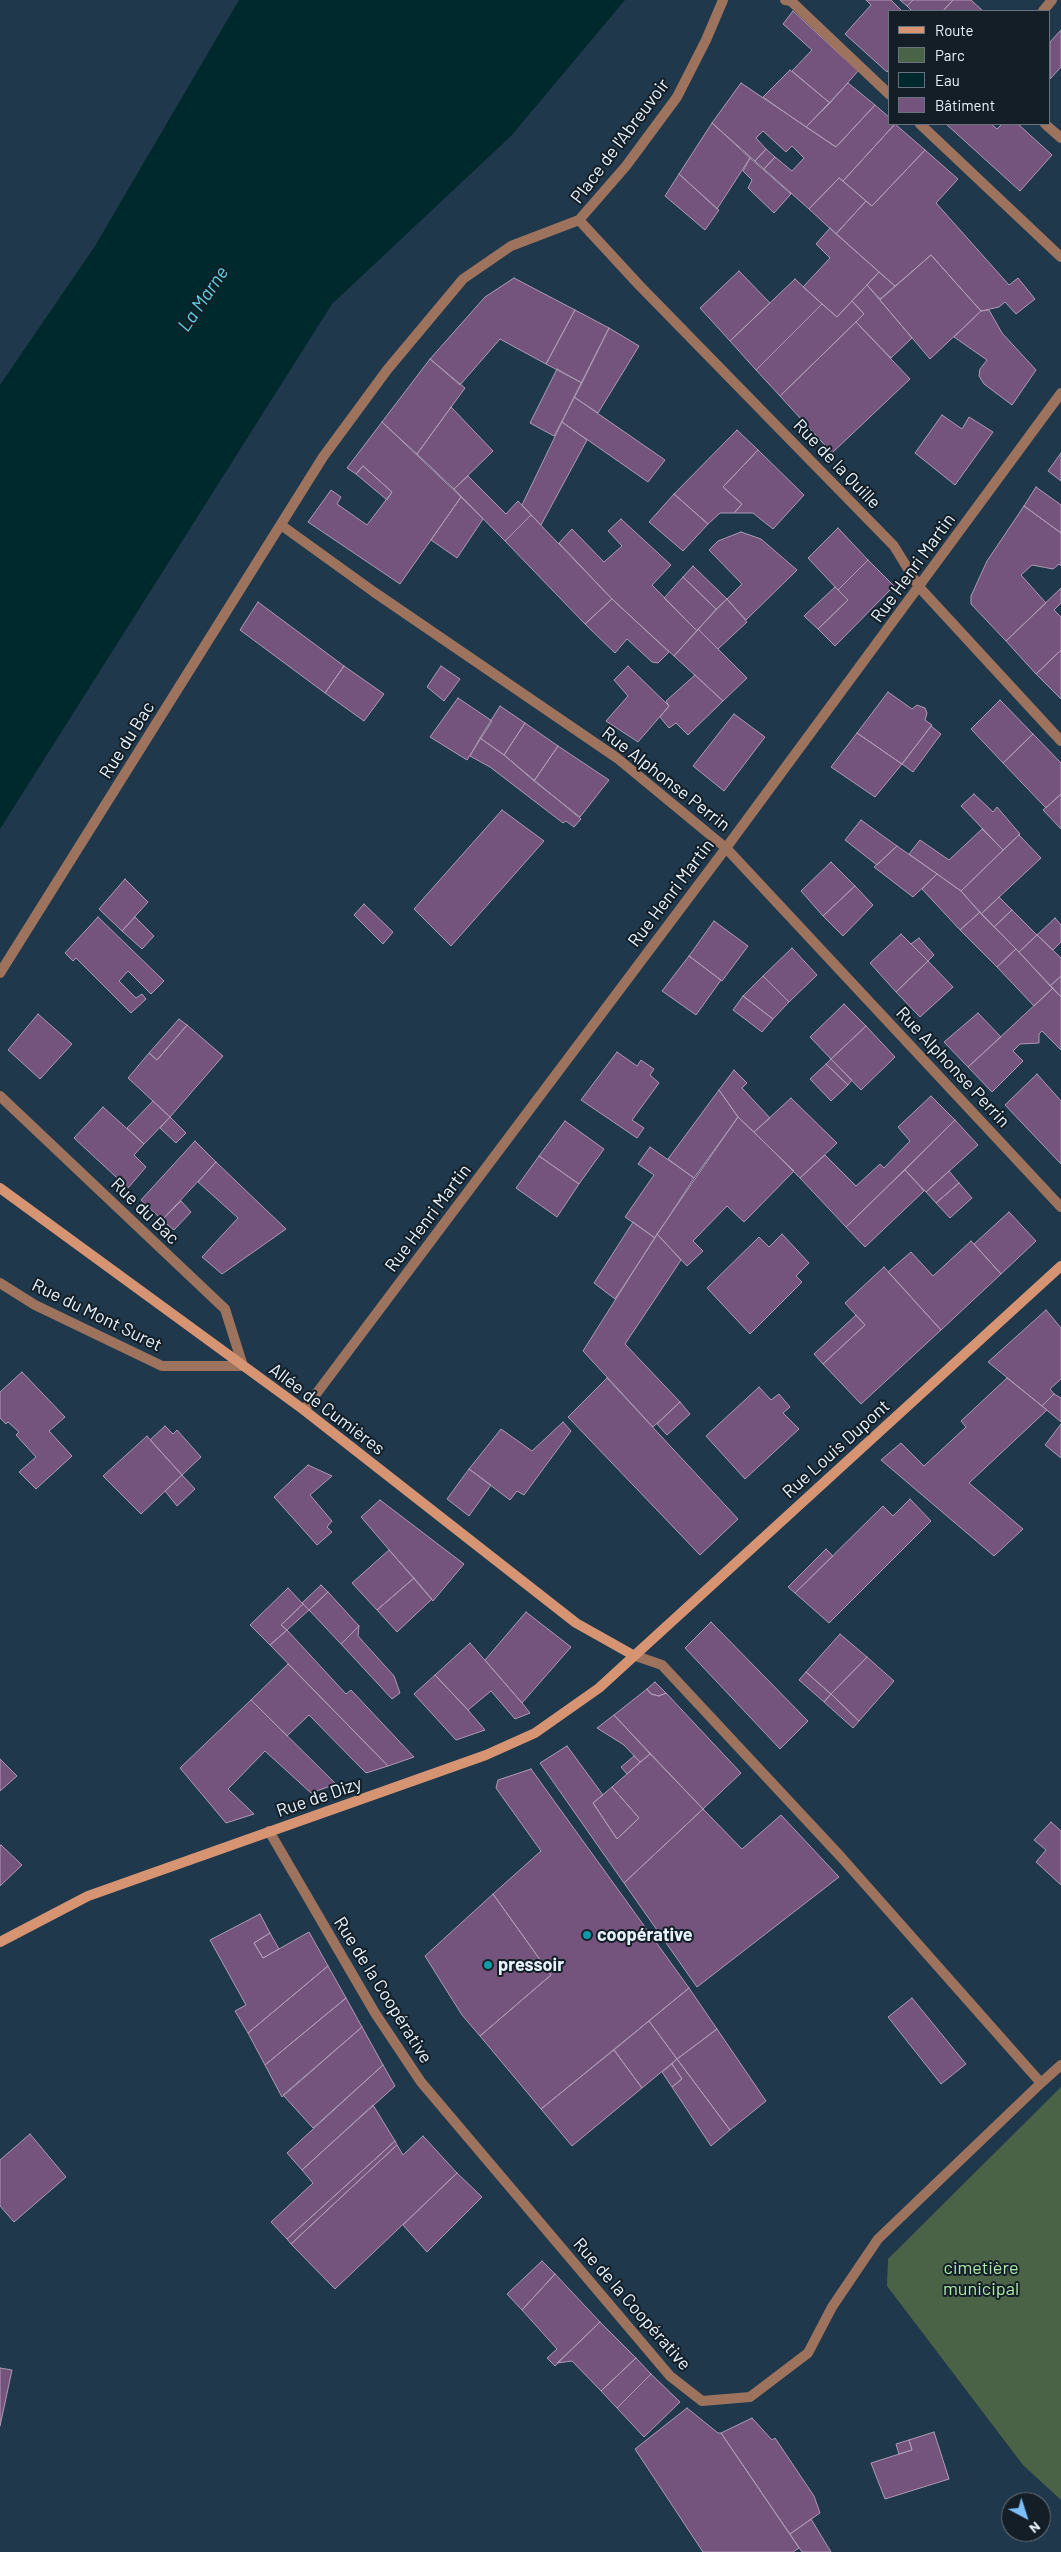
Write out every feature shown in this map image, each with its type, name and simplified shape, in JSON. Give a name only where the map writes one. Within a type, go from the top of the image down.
[{"type":"main road","name":"Allée de Cumières","points":[[0,1188],[304,1410],[576,1623],[633,1655]]},
{"type":"main road","name":"Rue Louis Dupont","points":[[633,1655],[1061,1266]]},
{"type":"main road","name":"Rue de Dizy","points":[[0,1942],[88,1896],[486,1755],[535,1733],[599,1688],[633,1655]]},
{"type":"street","name":"Place de l'Abreuvoir","points":[[579,220],[626,166],[677,97],[706,40],[723,0]]},
{"type":"street","points":[[785,0],[791,1],[888,93]]},
{"type":"street","points":[[1044,10],[1052,0]]},
{"type":"street","points":[[921,125],[1061,257]]},
{"type":"street","points":[[1046,125],[1061,138]]},
{"type":"street","name":"Rue du Bac","points":[[0,973],[323,457],[376,386],[463,278],[512,246],[579,220]]},
{"type":"street","name":"Rue de la Quille","points":[[579,220],[639,285],[894,546],[919,587],[1061,741]]},
{"type":"street","name":"Rue Henri Martin","points":[[304,1410],[726,848],[1061,393]]},
{"type":"street","name":"Rue Alphonse Perrin","points":[[281,525],[374,592],[617,758],[726,848],[1061,1207]]},
{"type":"street","name":"Rue du Bac","points":[[0,1096],[225,1309],[242,1366]]},
{"type":"street","name":"Rue du Mont Suret","points":[[0,1283],[35,1305],[162,1366],[242,1366]]},
{"type":"street","points":[[633,1655],[662,1665],[842,1857],[1041,2083]]},
{"type":"street","name":"Rue de la Coopérative","points":[[269,1831],[375,2014],[421,2082],[670,2376],[702,2401],[750,2397],[808,2353],[832,2307],[878,2240],[1061,2065]]},
{"type":"green space","name":"cimetière municipal","points":[[1061,2087],[1061,2500],[1023,2465],[887,2286],[888,2259]]},
{"type":"water","name":"La Marne","points":[[239,0],[625,0],[511,136],[332,304],[0,829],[0,385],[95,246]]},
{"type":"building","points":[[866,0],[891,0],[901,10],[888,10],[887,72],[845,34],[871,5]]},
{"type":"building","points":[[900,0],[913,0],[907,6]]},
{"type":"building","points":[[913,0],[953,0],[944,10],[911,10],[907,6]]},
{"type":"building","points":[[953,0],[971,0],[982,10],[944,10]]},
{"type":"building","points":[[793,11],[858,71],[830,103],[792,71],[812,50],[783,24]]},
{"type":"building","points":[[1061,30],[1061,67],[1051,78],[1051,41]]},
{"type":"building","points":[[790,70],[830,103],[806,127],[763,97]]},
{"type":"building","points":[[741,83],[836,147],[875,105],[888,116],[888,125],[894,125],[843,181],[839,178],[809,209],[764,169],[775,157],[792,171],[804,158],[792,146],[786,152],[763,131],[756,138],[766,149],[755,161],[712,123]]},
{"type":"building","points":[[848,83],[875,105],[836,147],[806,127]]},
{"type":"building","points":[[712,123],[750,158],[717,209],[679,174]]},
{"type":"building","points":[[894,125],[925,150],[872,206],[843,181]]},
{"type":"building","points":[[947,125],[992,125],[997,129],[1001,125],[1019,125],[1052,155],[1020,191]]},
{"type":"building","points":[[766,149],[775,157],[764,169],[755,161]]},
{"type":"building","points":[[925,150],[958,179],[936,203],[1009,285],[1018,278],[1035,299],[1016,314],[1005,302],[999,307],[981,311],[931,255],[895,286],[836,234],[866,201],[872,206]]},
{"type":"building","points":[[750,158],[791,194],[774,213],[748,188],[752,180],[743,171]]},
{"type":"building","points":[[679,174],[719,210],[705,230],[665,196]]},
{"type":"building","points":[[839,178],[866,201],[836,234],[809,209]]},
{"type":"building","points":[[830,228],[879,272],[837,317],[803,287],[830,258],[816,244]]},
{"type":"building","points":[[931,255],[981,311],[930,359],[880,300]]},
{"type":"building","points":[[739,271],[770,303],[730,341],[700,308]]},
{"type":"building","points":[[879,272],[895,286],[880,299],[867,285]]},
{"type":"building","points":[[514,278],[575,310],[546,364],[500,339],[460,385],[430,359],[485,297]]},
{"type":"building","points":[[795,279],[822,304],[756,370],[730,341]]},
{"type":"building","points":[[867,285],[912,338],[891,358],[856,322],[864,314],[852,301]]},
{"type":"building","points":[[852,301],[864,314],[780,396],[756,370],[822,304],[837,317]]},
{"type":"building","points":[[575,310],[609,328],[582,383],[546,364]]},
{"type":"building","points":[[989,310],[1002,333],[1036,370],[1012,405],[984,384],[979,376],[980,369],[987,360],[954,337],[981,311]]},
{"type":"building","points":[[856,322],[910,379],[832,453],[780,396]]},
{"type":"building","points":[[609,328],[639,346],[598,413],[574,397]]},
{"type":"building","points":[[430,359],[465,388],[417,454],[382,422]]},
{"type":"building","points":[[557,369],[582,383],[554,436],[530,423]]},
{"type":"building","points":[[574,397],[665,460],[648,482],[562,422]]},
{"type":"building","points":[[451,407],[493,451],[454,489],[417,454]]},
{"type":"building","points":[[942,415],[962,429],[969,417],[993,432],[955,485],[915,453]]},
{"type":"building","points":[[382,422],[461,497],[400,584],[308,522],[331,490],[341,497],[337,504],[367,525],[392,492],[363,466],[356,474],[347,468]]},
{"type":"building","points":[[562,422],[587,440],[541,525],[522,505]]},
{"type":"building","points":[[737,430],[758,450],[723,487],[742,504],[734,513],[720,513],[708,524],[674,494]]},
{"type":"building","points":[[758,450],[804,495],[773,529],[753,513],[734,513],[742,504],[723,487]]},
{"type":"building","points":[[1061,453],[1061,481],[1048,471]]},
{"type":"building","points":[[363,466],[392,492],[387,500],[356,474]]},
{"type":"building","points":[[468,476],[506,514],[518,501],[531,515],[505,541],[454,489]]},
{"type":"building","points":[[1036,487],[1061,505],[1061,533],[1024,506]]},
{"type":"building","points":[[674,494],[708,524],[683,551],[649,522]]},
{"type":"building","points":[[461,497],[483,519],[457,558],[431,540]]},
{"type":"building","points":[[1024,506],[1061,533],[1061,566],[1059,564],[1053,569],[1032,565],[1021,575],[1046,603],[1006,641],[971,604],[971,596],[987,561]]},
{"type":"building","points":[[531,515],[612,599],[585,624],[505,541]]},
{"type":"building","points":[[621,519],[671,565],[652,585],[697,631],[674,656],[612,599],[559,543],[572,529],[604,562],[622,546],[608,531]]},
{"type":"building","points":[[838,528],[868,560],[838,590],[808,558]]},
{"type":"building","points":[[741,532],[761,539],[797,570],[746,620],[727,599],[742,584],[709,550],[718,541]]},
{"type":"building","points":[[868,560],[894,586],[835,646],[818,629],[848,600],[838,590]]},
{"type":"building","points":[[693,566],[727,599],[716,609],[683,577]]},
{"type":"building","points":[[683,577],[716,609],[697,631],[664,598]]},
{"type":"building","points":[[835,587],[848,600],[818,629],[804,616]]},
{"type":"building","points":[[1061,588],[1061,603],[1054,610],[1061,617],[1061,650],[1036,674],[1006,641]]},
{"type":"building","points":[[612,599],[669,652],[658,663],[652,662],[627,639],[615,653],[585,624]]},
{"type":"building","points":[[727,599],[747,622],[718,649],[698,629]]},
{"type":"building","points":[[258,602],[344,666],[325,693],[240,630]]},
{"type":"building","points":[[698,629],[747,678],[723,701],[674,656]]},
{"type":"building","points":[[1061,650],[1061,699],[1036,674]]},
{"type":"building","points":[[344,666],[384,694],[364,721],[325,693]]},
{"type":"building","points":[[441,666],[460,679],[444,701],[427,687]]},
{"type":"building","points":[[628,666],[669,706],[638,742],[606,721],[628,696],[614,680]]},
{"type":"building","points":[[695,675],[723,701],[688,735],[676,723],[669,728],[660,717],[669,706],[666,701]]},
{"type":"building","points":[[888,692],[912,709],[917,705],[925,708],[927,713],[925,720],[932,725],[902,764],[857,733]]},
{"type":"building","points":[[458,698],[492,721],[467,760],[430,737]]},
{"type":"building","points":[[1000,700],[1033,734],[1003,763],[971,729]]},
{"type":"building","points":[[500,706],[525,723],[504,755],[480,738]]},
{"type":"building","points":[[734,714],[765,737],[724,791],[693,766]]},
{"type":"building","points":[[525,723],[558,746],[534,781],[504,755]]},
{"type":"building","points":[[931,726],[941,734],[913,772],[902,764]]},
{"type":"building","points":[[857,733],[902,764],[875,797],[831,767]]},
{"type":"building","points":[[1033,734],[1061,763],[1061,794],[1046,808],[1003,763]]},
{"type":"building","points":[[480,738],[504,755],[581,819],[574,827],[566,821],[563,823],[490,767],[470,756]]},
{"type":"building","points":[[558,746],[609,780],[580,817],[534,781]]},
{"type":"building","points":[[974,794],[993,812],[997,807],[1020,834],[1003,850],[961,806]]},
{"type":"building","points":[[1061,794],[1061,829],[1043,810]]},
{"type":"building","points":[[502,810],[544,841],[451,946],[414,909]]},
{"type":"building","points":[[861,820],[897,846],[877,865],[845,840]]},
{"type":"building","points":[[982,829],[1003,850],[961,891],[909,854],[920,840],[949,860]]},
{"type":"building","points":[[1019,835],[1041,858],[981,914],[961,891]]},
{"type":"building","points":[[897,846],[937,874],[913,897],[874,867]]},
{"type":"building","points":[[831,862],[855,886],[823,916],[801,891]]},
{"type":"building","points":[[937,874],[961,891],[980,912],[960,930],[922,889]]},
{"type":"building","points":[[125,879],[148,902],[122,931],[99,909]]},
{"type":"building","points":[[855,886],[873,905],[843,936],[823,916]]},
{"type":"building","points":[[999,897],[1012,910],[994,927],[981,914]]},
{"type":"building","points":[[364,904],[393,932],[383,944],[354,915]]},
{"type":"building","points":[[1012,910],[1037,935],[1019,952],[994,927]]},
{"type":"building","points":[[980,912],[1016,949],[997,967],[960,930]]},
{"type":"building","points":[[98,917],[164,981],[151,994],[128,971],[119,981],[136,998],[142,994],[146,999],[131,1013],[76,958],[73,961],[65,953]]},
{"type":"building","points":[[135,917],[154,936],[142,949],[122,931]]},
{"type":"building","points":[[1055,918],[1061,925],[1061,942],[1053,950],[1037,935]]},
{"type":"building","points":[[714,921],[748,946],[722,981],[689,956]]},
{"type":"building","points":[[901,934],[928,961],[896,992],[870,963]]},
{"type":"building","points":[[1037,935],[1061,958],[1061,976],[1050,986],[1019,952]]},
{"type":"building","points":[[919,938],[934,955],[928,961],[911,944]]},
{"type":"building","points":[[792,948],[817,975],[789,1002],[763,976]]},
{"type":"building","points":[[1016,949],[1053,988],[1034,1006],[997,967]]},
{"type":"building","points":[[689,956],[721,980],[696,1015],[662,991]]},
{"type":"building","points":[[928,961],[953,987],[920,1017],[896,992]]},
{"type":"building","points":[[763,976],[789,1002],[773,1019],[743,996]]},
{"type":"building","points":[[1061,976],[1061,997],[1050,986]]},
{"type":"building","points":[[1053,988],[1061,997],[1061,1050],[1042,1031],[1039,1034],[1039,1043],[1020,1044],[1013,1051],[1023,1061],[992,1092],[968,1067]]},
{"type":"building","points":[[743,996],[773,1019],[762,1032],[733,1010]]},
{"type":"building","points":[[844,1004],[866,1026],[831,1059],[810,1037]]},
{"type":"building","points":[[978,1013],[1001,1037],[968,1067],[944,1042]]},
{"type":"building","points":[[38,1014],[72,1044],[40,1079],[8,1050]]},
{"type":"building","points":[[179,1019],[187,1025],[157,1060],[149,1053]]},
{"type":"building","points":[[187,1025],[223,1056],[170,1117],[128,1078],[149,1053],[157,1060]]},
{"type":"building","points":[[866,1026],[895,1057],[861,1090],[831,1059]]},
{"type":"building","points":[[617,1052],[637,1066],[641,1060],[654,1069],[650,1075],[659,1083],[632,1120],[644,1128],[637,1138],[581,1100]]},
{"type":"building","points":[[831,1059],[852,1080],[848,1085],[826,1064]]},
{"type":"building","points":[[826,1064],[848,1085],[831,1101],[810,1079]]},
{"type":"building","points":[[734,1070],[747,1083],[742,1088],[770,1118],[754,1132],[738,1117],[719,1090]]},
{"type":"building","points":[[1037,1074],[1061,1101],[1061,1164],[1005,1105]]},
{"type":"building","points":[[719,1090],[738,1117],[694,1178],[668,1159]]},
{"type":"building","points":[[931,1096],[955,1120],[846,1227],[800,1178],[825,1155],[856,1186],[880,1164],[884,1168],[910,1141],[898,1127]]},
{"type":"building","points":[[791,1098],[837,1143],[800,1178],[754,1132]]},
{"type":"building","points":[[153,1101],[170,1117],[144,1144],[127,1128]]},
{"type":"building","points":[[103,1107],[144,1144],[134,1155],[146,1167],[128,1188],[74,1138]]},
{"type":"building","points":[[170,1117],[186,1133],[176,1143],[160,1128]]},
{"type":"building","points":[[738,1117],[794,1171],[744,1222],[727,1206],[693,1241],[703,1251],[687,1266],[657,1234]]},
{"type":"building","points":[[955,1120],[978,1145],[926,1192],[905,1170]]},
{"type":"building","points":[[565,1121],[604,1149],[579,1184],[539,1156]]},
{"type":"building","points":[[195,1141],[216,1162],[162,1220],[141,1200]]},
{"type":"building","points":[[650,1147],[694,1178],[655,1238],[625,1217],[654,1175],[638,1164]]},
{"type":"building","points":[[539,1156],[579,1184],[557,1217],[516,1188]]},
{"type":"building","points":[[216,1162],[286,1229],[222,1274],[202,1257],[238,1218],[198,1182]]},
{"type":"building","points":[[905,1170],[924,1191],[865,1247],[846,1227]]},
{"type":"building","points":[[949,1171],[959,1183],[936,1203],[926,1192]]},
{"type":"building","points":[[959,1183],[972,1198],[950,1218],[936,1203]]},
{"type":"building","points":[[181,1201],[191,1212],[174,1230],[162,1220]]},
{"type":"building","points":[[1009,1212],[1036,1241],[1001,1274],[974,1244]]},
{"type":"building","points":[[633,1222],[655,1238],[615,1299],[594,1283]]},
{"type":"building","points":[[657,1234],[681,1260],[625,1344],[680,1402],[653,1427],[583,1351]]},
{"type":"building","points":[[782,1234],[809,1263],[796,1276],[802,1282],[750,1334],[707,1288],[759,1237],[769,1247]]},
{"type":"building","points":[[971,1241],[1001,1274],[941,1330],[888,1272],[911,1252],[933,1276]]},
{"type":"building","points":[[884,1267],[941,1330],[861,1404],[823,1364],[865,1325],[845,1303]]},
{"type":"building","points":[[1046,1310],[1061,1328],[1061,1379],[1050,1389],[1054,1394],[1042,1406],[988,1362]]},
{"type":"building","points":[[856,1315],[865,1325],[823,1364],[814,1354]]},
{"type":"building","points":[[22,1372],[65,1417],[49,1431],[72,1456],[36,1489],[19,1472],[36,1457],[16,1435],[19,1432],[8,1422],[6,1424],[0,1418],[0,1392]]},
{"type":"building","points":[[607,1378],[738,1519],[700,1555],[568,1417]]},
{"type":"building","points":[[1007,1378],[1047,1410],[969,1483],[1023,1529],[994,1556],[881,1460],[901,1443],[924,1466],[966,1427],[961,1421]]},
{"type":"building","points":[[759,1387],[771,1400],[779,1394],[790,1407],[783,1413],[799,1429],[745,1479],[706,1436]]},
{"type":"building","points":[[1054,1394],[1061,1398],[1061,1422],[1042,1406]]},
{"type":"building","points":[[680,1402],[690,1414],[667,1435],[657,1424]]},
{"type":"building","points":[[563,1422],[571,1431],[524,1495],[517,1491],[510,1500],[469,1469],[501,1429],[532,1451]]},
{"type":"building","points":[[1061,1424],[1061,1458],[1045,1445]]},
{"type":"building","points":[[165,1426],[173,1434],[177,1430],[201,1457],[182,1475],[150,1440]]},
{"type":"building","points":[[147,1436],[182,1475],[141,1514],[103,1476]]},
{"type":"building","points":[[308,1465],[332,1476],[310,1495],[332,1521],[327,1527],[332,1532],[317,1545],[274,1497]]},
{"type":"building","points":[[469,1469],[491,1485],[469,1516],[447,1499]]},
{"type":"building","points":[[182,1475],[195,1489],[177,1506],[165,1491]]},
{"type":"building","points":[[910,1499],[931,1521],[829,1623],[795,1593],[883,1506],[893,1516]]},
{"type":"building","points":[[380,1500],[464,1564],[433,1601],[361,1517]]},
{"type":"building","points":[[826,1549],[833,1556],[795,1593],[788,1587]]},
{"type":"building","points":[[389,1550],[414,1578],[377,1610],[352,1583]]},
{"type":"building","points":[[414,1578],[432,1599],[397,1632],[377,1610]]},
{"type":"building","points":[[321,1585],[328,1592],[309,1610],[302,1603]]},
{"type":"building","points":[[288,1588],[303,1604],[281,1625],[287,1630],[270,1645],[250,1625]]},
{"type":"building","points":[[328,1592],[359,1626],[341,1644],[309,1610]]},
{"type":"building","points":[[303,1604],[309,1610],[287,1630],[281,1625]]},
{"type":"building","points":[[526,1612],[571,1647],[522,1703],[485,1660]]},
{"type":"building","points":[[711,1622],[808,1721],[780,1749],[685,1648]]},
{"type":"building","points":[[359,1626],[358,1636],[394,1676],[400,1693],[392,1699],[341,1644]]},
{"type":"building","points":[[287,1630],[346,1694],[351,1690],[414,1757],[388,1766],[270,1645]]},
{"type":"building","points":[[840,1634],[867,1657],[831,1694],[806,1672]]},
{"type":"building","points":[[470,1643],[530,1713],[515,1719],[491,1691],[468,1710],[435,1675]]},
{"type":"building","points":[[867,1657],[894,1681],[859,1721],[831,1694]]},
{"type":"building","points":[[288,1664],[388,1766],[366,1773],[309,1715],[287,1736],[251,1700]]},
{"type":"building","points":[[806,1672],[831,1694],[824,1702],[799,1680]]},
{"type":"building","points":[[435,1675],[485,1730],[456,1740],[414,1694]]},
{"type":"building","points":[[655,1682],[666,1693],[659,1696],[651,1694],[647,1689]]},
{"type":"building","points":[[647,1689],[651,1694],[659,1696],[666,1693],[741,1773],[703,1809],[614,1715]]},
{"type":"building","points":[[831,1694],[859,1721],[853,1728],[824,1702]]},
{"type":"building","points":[[251,1700],[336,1784],[311,1793],[265,1751],[228,1789],[254,1814],[226,1823],[180,1768]]},
{"type":"building","points":[[614,1715],[650,1754],[640,1762],[624,1745],[597,1728]]},
{"type":"building","points":[[567,1746],[603,1795],[593,1803],[617,1839],[639,1818],[612,1787],[650,1754],[703,1809],[624,1883],[540,1763]]},
{"type":"building","points":[[634,1756],[640,1762],[627,1774],[621,1767]]},
{"type":"building","points":[[0,1759],[17,1776],[0,1791]]},
{"type":"building","name":"coopérative","points":[[531,1769],[689,1988],[541,2109],[480,2036],[551,1975],[493,1894],[541,1851],[496,1788],[498,1780]]},
{"type":"building","points":[[612,1787],[639,1818],[617,1839],[593,1803]]},
{"type":"building","points":[[703,1809],[742,1849],[781,1815],[839,1877],[697,1987],[624,1883]]},
{"type":"building","points":[[1051,1822],[1061,1831],[1061,1885],[1036,1862],[1046,1850],[1034,1840]]},
{"type":"building","points":[[0,1846],[22,1865],[0,1886]]},
{"type":"building","name":"pressoir","points":[[493,1894],[551,1975],[480,2036],[462,2015],[425,1956]]},
{"type":"building","points":[[260,1914],[270,1933],[254,1943],[263,1958],[309,1932],[328,1966],[248,2033],[235,2011],[246,2005],[210,1940]]},
{"type":"building","points":[[270,1933],[279,1949],[263,1958],[254,1943]]},
{"type":"building","points":[[328,1966],[346,1998],[265,2065],[248,2033]]},
{"type":"building","points":[[689,1988],[717,2029],[677,2059],[649,2021]]},
{"type":"building","points":[[346,1998],[362,2027],[282,2097],[265,2065]]},
{"type":"building","points":[[912,1998],[966,2064],[941,2084],[888,2017]]},
{"type":"building","points":[[649,2021],[677,2059],[642,2088],[614,2050]]},
{"type":"building","points":[[362,2027],[383,2065],[313,2128],[283,2095]]},
{"type":"building","points":[[717,2029],[766,2101],[730,2130],[677,2059]]},
{"type":"building","points":[[614,2050],[642,2088],[572,2146],[541,2109]]},
{"type":"building","points":[[677,2059],[730,2130],[711,2146],[672,2087],[682,2079],[672,2064]]},
{"type":"building","points":[[672,2064],[682,2079],[672,2087],[662,2072]]},
{"type":"building","points":[[383,2065],[395,2086],[302,2170],[287,2153]]},
{"type":"building","points":[[373,2105],[395,2141],[287,2239],[271,2222],[313,2183],[302,2170]]},
{"type":"building","points":[[30,2134],[66,2177],[14,2222],[0,2206],[0,2160]]},
{"type":"building","points":[[423,2136],[457,2173],[335,2289],[291,2244],[397,2145],[403,2155]]},
{"type":"building","points":[[395,2141],[397,2145],[291,2244],[287,2239]]},
{"type":"building","points":[[457,2173],[482,2197],[427,2252],[403,2225]]},
{"type":"building","points":[[542,2261],[555,2274],[522,2310],[507,2294]]},
{"type":"building","points":[[555,2274],[600,2322],[555,2366],[547,2358],[557,2349],[522,2310]]},
{"type":"building","points":[[600,2322],[636,2358],[601,2391],[572,2361],[557,2363]]},
{"type":"building","points":[[636,2358],[651,2374],[617,2408],[601,2391]]},
{"type":"building","points":[[0,2368],[12,2370],[0,2426]]},
{"type":"building","points":[[651,2374],[680,2402],[644,2437],[617,2408]]},
{"type":"building","points":[[687,2408],[718,2433],[721,2433],[799,2548],[793,2552],[703,2552],[635,2449]]},
{"type":"building","points":[[752,2418],[772,2440],[775,2438],[814,2496],[820,2513],[790,2534],[721,2433]]},
{"type":"building","points":[[934,2432],[949,2479],[885,2499],[871,2463],[912,2450],[909,2440]]},
{"type":"building","points":[[909,2440],[912,2450],[899,2454],[896,2444]]},
{"type":"building","points":[[811,2519],[831,2552],[802,2552],[790,2534]]},
{"type":"place","name":"coopérative","points":[[587,1935]]},
{"type":"place","name":"pressoir","points":[[488,1965]]}]
